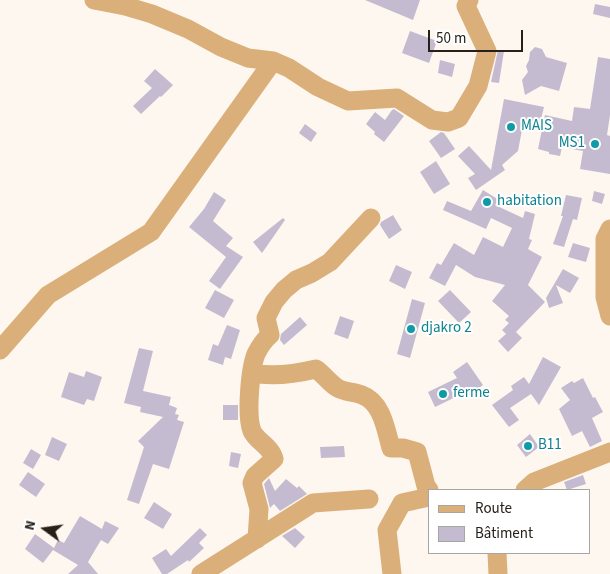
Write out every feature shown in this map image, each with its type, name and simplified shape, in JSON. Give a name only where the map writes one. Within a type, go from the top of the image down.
[{"type":"street","points":[[94,0],[152,14],[248,58],[273,61],[289,68],[318,87],[348,101],[397,98],[432,120],[448,122],[460,118],[478,86],[487,51],[466,6],[469,0]]},
{"type":"street","points":[[0,350],[48,295],[151,232],[273,61]]},
{"type":"street","points":[[257,539],[259,509],[252,483],[255,476],[274,458],[272,452],[252,432],[249,414],[252,374],[256,355],[270,335],[266,318],[274,302],[284,290],[296,280],[330,262],[371,218]]},
{"type":"street","points":[[610,229],[605,239],[604,297],[610,316]]},
{"type":"street","points":[[252,374],[296,373],[316,369],[337,388],[363,395],[383,417],[391,448],[403,448],[417,452],[428,489]]},
{"type":"street","points":[[526,489],[534,482],[610,452]]},
{"type":"street","points":[[392,574],[387,530],[402,504],[428,496]]},
{"type":"street","points":[[201,574],[313,503],[369,499]]},
{"type":"street","points":[[496,554],[498,574]]},
{"type":"building","points":[[365,0],[420,0],[413,20]]},
{"type":"building","points":[[595,4],[610,7],[610,18],[593,14]]},
{"type":"building","points":[[410,31],[437,41],[429,63],[402,53]]},
{"type":"building","points":[[535,47],[542,49],[546,57],[567,63],[559,91],[541,86],[525,95],[522,80],[528,72],[526,66],[530,52]]},
{"type":"building","points":[[498,50],[504,51],[499,83],[491,82]]},
{"type":"building","points":[[598,57],[610,59],[610,115],[607,135],[610,136],[610,174],[580,169],[583,151],[562,147],[560,156],[538,149],[545,115],[572,121],[574,107],[590,109]]},
{"type":"building","points":[[440,60],[455,64],[452,77],[438,73]]},
{"type":"building","points":[[155,69],[173,85],[141,114],[133,106],[152,88],[144,81]]},
{"type":"building","points":[[504,99],[544,107],[540,123],[524,119],[518,151],[502,165],[505,170],[476,190],[468,178],[475,174],[458,156],[469,146],[491,170]]},
{"type":"building","points":[[394,109],[404,116],[384,142],[366,124],[375,112],[385,120]]},
{"type":"building","points":[[305,124],[317,133],[311,142],[299,133]]},
{"type":"building","points":[[441,132],[444,133],[455,149],[441,158],[429,141]]},
{"type":"building","points":[[436,161],[450,184],[434,194],[420,172]]},
{"type":"building","points":[[483,190],[499,200],[495,205],[523,218],[525,211],[535,214],[529,239],[532,240],[528,249],[542,257],[528,285],[545,302],[516,332],[522,338],[508,352],[498,341],[506,334],[502,330],[509,323],[505,320],[509,316],[492,301],[505,285],[475,277],[456,265],[445,286],[429,278],[437,263],[441,265],[454,243],[474,255],[483,237],[503,247],[512,228],[491,218],[486,229],[443,210],[447,201],[471,211]]},
{"type":"building","points":[[594,191],[605,194],[602,204],[592,201]]},
{"type":"building","points":[[214,192],[226,200],[213,221],[233,238],[226,246],[243,257],[220,289],[209,281],[226,257],[189,227],[204,209]]},
{"type":"building","points":[[566,195],[582,198],[577,220],[573,219],[564,247],[553,244],[563,216],[561,216]]},
{"type":"building","points":[[393,215],[402,230],[389,239],[380,225],[381,222]]},
{"type":"building","points":[[283,218],[285,220],[262,253],[253,242]]},
{"type":"building","points":[[573,243],[590,248],[586,262],[568,257]]},
{"type":"building","points":[[396,265],[412,272],[405,289],[389,281]]},
{"type":"building","points":[[563,269],[579,278],[570,293],[556,285],[563,303],[549,308],[546,298]]},
{"type":"building","points":[[215,290],[234,300],[224,318],[205,308]]},
{"type":"building","points":[[450,290],[471,312],[459,323],[438,301]]},
{"type":"building","name":"djakro 2","points":[[412,299],[425,303],[410,358],[397,354]]},
{"type":"building","points":[[340,316],[354,321],[348,339],[334,334]]},
{"type":"building","points":[[300,317],[307,325],[284,345],[280,340],[281,334]]},
{"type":"building","points":[[227,325],[240,330],[231,359],[225,357],[223,365],[208,360],[213,344],[218,346]]},
{"type":"building","points":[[139,348],[153,351],[143,391],[171,397],[169,405],[177,408],[175,414],[179,415],[177,420],[184,422],[169,469],[153,464],[139,504],[127,500],[144,447],[138,441],[163,417],[140,412],[141,407],[124,403]]},
{"type":"building","points":[[543,357],[561,367],[539,405],[531,394],[510,408],[519,420],[509,427],[492,405],[513,390],[511,386],[524,377],[529,384]]},
{"type":"building","points":[[467,362],[483,385],[469,396],[466,392],[435,407],[428,392],[457,378],[453,372]]},
{"type":"building","points":[[86,371],[102,377],[94,401],[87,399],[84,405],[61,397],[69,372],[84,377]]},
{"type":"building","points":[[583,378],[593,398],[595,397],[603,412],[592,418],[602,441],[590,447],[582,431],[572,436],[559,409],[570,400],[561,388],[572,381],[574,383]]},
{"type":"building","points":[[223,405],[238,405],[238,420],[223,420]]},
{"type":"building","name":"B11","points":[[530,434],[539,447],[526,457],[517,445]]},
{"type":"building","points":[[52,437],[67,444],[59,461],[45,455]]},
{"type":"building","points":[[344,446],[345,457],[321,458],[320,447]]},
{"type":"building","points":[[31,449],[41,455],[33,469],[23,463]]},
{"type":"building","points":[[231,452],[241,454],[238,468],[229,466]]},
{"type":"building","points":[[28,472],[45,484],[36,497],[19,485]]},
{"type":"building","points":[[583,475],[586,484],[567,489],[564,482]]},
{"type":"building","points":[[269,478],[275,491],[286,479],[297,488],[299,486],[307,494],[280,511],[274,504],[270,508],[264,484]]},
{"type":"building","points":[[154,502],[172,514],[163,529],[144,518]]},
{"type":"building","points":[[80,516],[102,529],[105,521],[119,528],[108,544],[101,540],[88,562],[98,574],[68,574],[78,565],[53,550],[43,563],[25,549],[35,534],[54,548],[58,540],[64,543]]},
{"type":"building","points":[[200,528],[207,535],[199,543],[204,548],[189,562],[188,560],[167,574],[162,574],[152,558],[166,549],[171,556]]},
{"type":"building","points":[[295,528],[305,537],[295,548],[282,536]]},
{"type":"place","name":"MAIS","points":[[511,127]]},
{"type":"place","name":"MS1","points":[[595,144]]},
{"type":"place","name":"habitation","points":[[487,202]]},
{"type":"place","name":"djakro 2","points":[[411,329]]},
{"type":"place","name":"ferme","points":[[443,394]]},
{"type":"place","name":"B11","points":[[528,446]]}]
